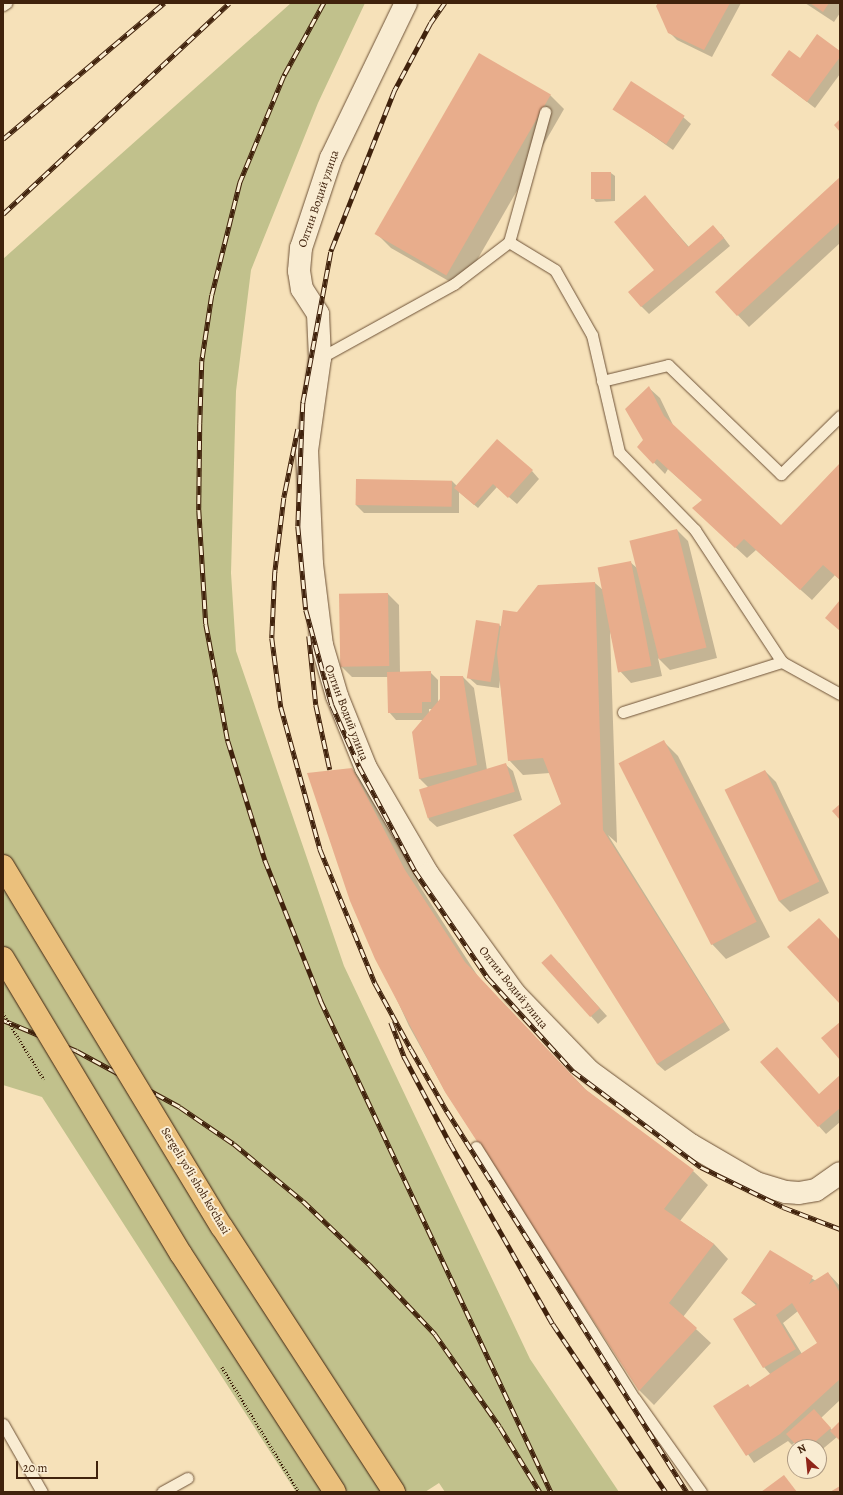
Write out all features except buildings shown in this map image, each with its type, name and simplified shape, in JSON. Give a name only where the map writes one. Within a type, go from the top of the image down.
[{"type":"main road","name":"Sergeli yo‘li shoh ko‘chasi","points":[[3,866],[222,1227],[394,1492]]},
{"type":"main road","points":[[3,958],[181,1254],[335,1492]]},
{"type":"street","name":"Олтин Водий улица","points":[[406,3],[330,158],[301,248],[299,271],[302,289],[318,314],[320,358],[307,450],[312,564],[322,645],[337,696],[366,768],[428,874],[514,993],[589,1071],[691,1145],[756,1183],[786,1192],[799,1193],[816,1190],[838,1181]]},
{"type":"lane","points":[[320,358],[454,284],[509,242],[545,112]]},
{"type":"lane","points":[[509,242],[555,270],[592,335],[619,452],[695,530],[782,662],[840,694]]},
{"type":"lane","points":[[602,381],[668,365],[781,474],[840,416]]},
{"type":"lane","points":[[623,712],[782,662]]},
{"type":"lane","points":[[476,1147],[635,1400],[701,1492]]},
{"type":"lane","points":[[3,1424],[42,1492]]},
{"type":"lane","points":[[162,1492],[187,1478]]},
{"type":"green space","points":[[291,3],[365,3],[318,103],[251,270],[236,391],[231,573],[236,651],[344,966],[530,1359],[619,1492],[445,1492],[439,1483],[425,1492],[296,1492],[42,1097],[3,1085],[3,259]]},
{"type":"railway","points":[[3,139],[164,3]]},
{"type":"railway","points":[[3,214],[229,3]]},
{"type":"railway","points":[[324,3],[284,76],[240,183],[212,295],[202,361],[200,423],[199,510],[206,624],[228,741],[265,860],[321,1001],[551,1492]]},
{"type":"railway","points":[[445,3],[431,23],[395,90],[331,252],[303,403],[298,526],[306,610],[332,705],[359,766],[415,871],[488,978],[573,1071],[701,1167],[783,1207],[840,1229]]},
{"type":"railway","points":[[298,429],[284,498],[275,572],[272,638],[281,707],[320,849],[375,983],[411,1049],[447,1111],[687,1492]]},
{"type":"railway","points":[[309,636],[316,705],[330,770]]},
{"type":"railway","points":[[3,1020],[77,1051],[180,1107],[234,1144],[303,1201],[370,1265],[435,1334],[500,1427],[540,1492]]},
{"type":"railway","points":[[391,1022],[405,1058],[450,1143],[553,1324],[666,1492]]}]
